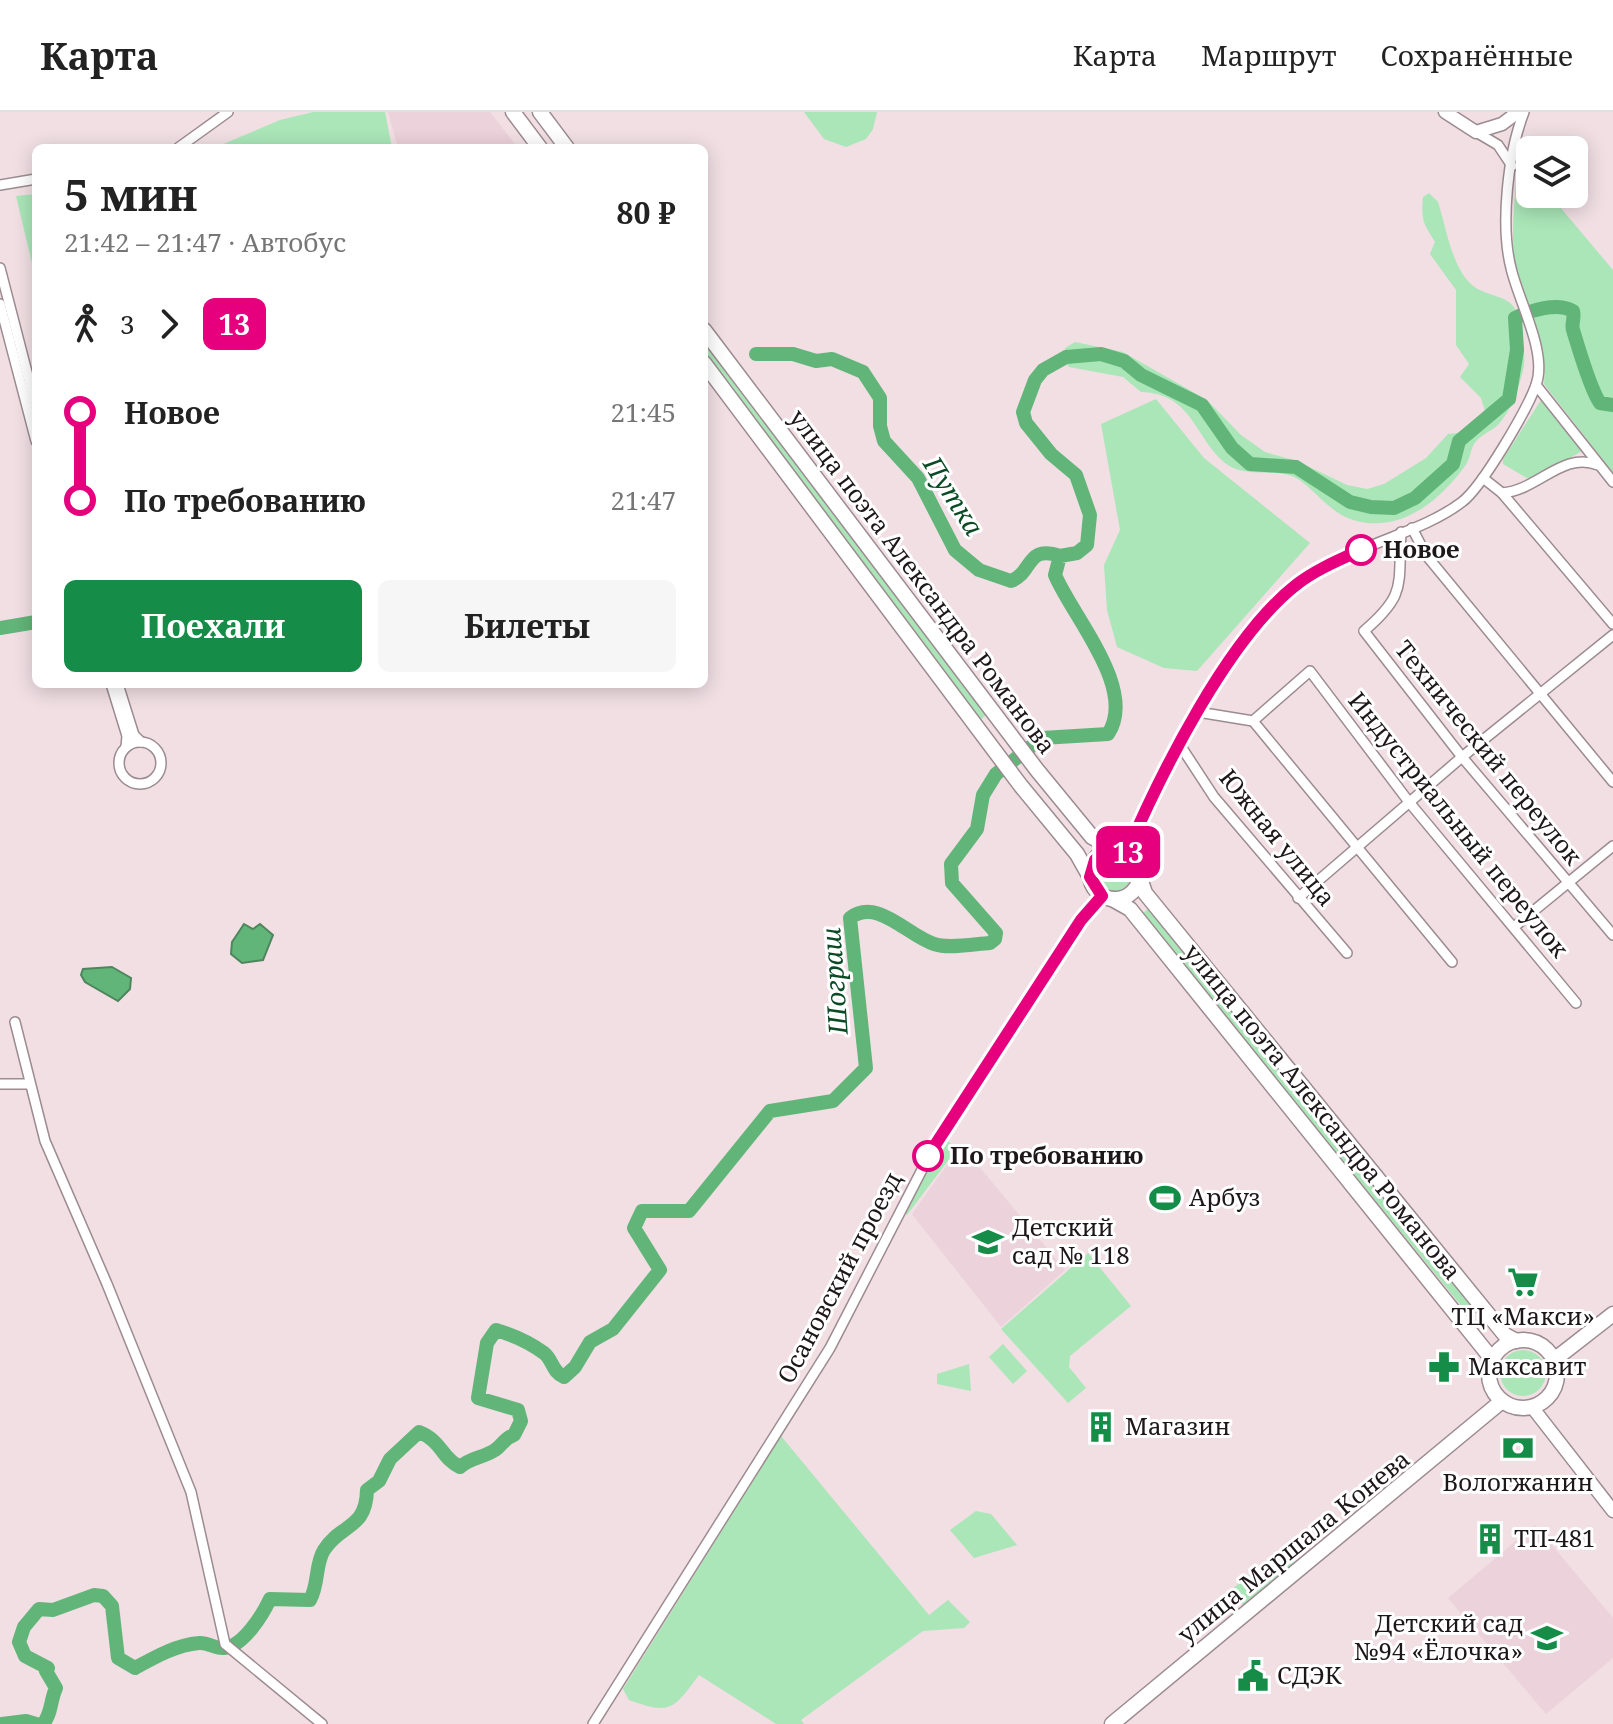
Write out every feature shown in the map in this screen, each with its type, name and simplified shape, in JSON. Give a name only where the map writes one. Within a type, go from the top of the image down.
[{"type":"main road","points":[[513,112],[537,144]]},
{"type":"main road","points":[[540,112],[564,144]]},
{"type":"main road","name":"улица поэта Александра Романова","points":[[708,335],[1037,770],[1092,837],[1120,851]]},
{"type":"main road","name":"улица поэта Александра Романова","points":[[708,368],[976,727],[1077,854],[1090,877]]},
{"type":"main road","points":[[1120,851],[1138,863],[1140,878],[1129,896],[1107,898],[1090,877],[1095,860],[1120,851]]},
{"type":"main road","name":"улица поэта Александра Романова","points":[[1140,878],[1145,893],[1246,1019],[1505,1335],[1516,1341]]},
{"type":"main road","name":"улица поэта Александра Романова","points":[[1107,898],[1130,909],[1492,1359]]},
{"type":"main road","points":[[1554,1360],[1613,1314]]},
{"type":"main road","points":[[1516,1341],[1540,1345],[1554,1360],[1557,1376],[1553,1390],[1532,1407],[1514,1407],[1502,1401],[1490,1382],[1492,1359],[1505,1345],[1516,1341]]},
{"type":"main road","name":"улица Маршала Конева","points":[[1112,1724],[1502,1401]]},
{"type":"street","points":[[184,144],[228,112]]},
{"type":"street","points":[[1445,112],[1498,145],[1512,166]]},
{"type":"street","points":[[1476,132],[1502,124],[1521,112]]},
{"type":"street","points":[[1120,851],[1198,712],[1268,611],[1297,584],[1332,563],[1462,502],[1483,478],[1536,385],[1539,366],[1508,250],[1512,166],[1521,112]]},
{"type":"street","points":[[0,185],[32,180]]},
{"type":"street","points":[[0,268],[32,392]]},
{"type":"street","points":[[0,304],[32,426]]},
{"type":"street","points":[[1536,385],[1613,482]]},
{"type":"street","points":[[1502,493],[1536,483],[1569,462],[1580,459],[1601,466]]},
{"type":"street","points":[[1483,478],[1502,493],[1613,624]]},
{"type":"street","points":[[1412,528],[1426,555],[1613,782]]},
{"type":"street","name":"Технический переулок","points":[[1401,532],[1396,598],[1391,608],[1364,631],[1462,757],[1613,935]]},
{"type":"street","points":[[1298,898],[1462,757],[1613,635]]},
{"type":"street","name":"Индустриальный переулок","points":[[1253,721],[1310,671],[1409,802],[1576,1003]]},
{"type":"street","points":[[112,688],[127,736],[126,747],[120,757],[121,770],[132,782],[144,783],[156,775],[161,761],[154,747],[141,742],[134,735],[119,688]]},
{"type":"street","points":[[1198,712],[1253,721],[1452,962]]},
{"type":"street","points":[[126,747],[141,742]]},
{"type":"street","name":"Южная улица","points":[[1180,745],[1214,797],[1347,953]]},
{"type":"street","points":[[1514,927],[1613,846]]},
{"type":"street","name":"Осановский проезд","points":[[593,1724],[830,1348],[944,1127],[1034,996],[1081,920],[1107,898]]},
{"type":"street","points":[[15,1022],[28,1084],[45,1141],[191,1492],[227,1647],[322,1724]]},
{"type":"street","points":[[0,1084],[28,1084]]},
{"type":"street","points":[[1532,1407],[1613,1511]]},
{"type":"shaded area","points":[[313,112],[385,112],[391,144],[223,144],[280,120]]},
{"type":"shaded area","points":[[388,112],[490,112],[515,144],[397,144]]},
{"type":"shaded area","points":[[804,112],[877,112],[873,129],[866,139],[846,147],[824,139]]},
{"type":"shaded area","points":[[1516,186],[1516,208],[1561,208],[1613,270],[1613,473],[1544,384],[1542,355],[1516,270],[1513,228]]},
{"type":"shaded area","points":[[1429,193],[1438,202],[1453,254],[1462,273],[1475,287],[1504,299],[1515,309],[1524,364],[1517,392],[1503,419],[1476,441],[1467,464],[1443,492],[1402,519],[1386,523],[1353,520],[1334,510],[1297,478],[1247,472],[1232,467],[1215,453],[1191,418],[1171,400],[1158,394],[1141,392],[1123,377],[1069,367],[1064,361],[1065,348],[1075,342],[1123,352],[1207,400],[1241,435],[1265,452],[1297,461],[1347,485],[1367,489],[1384,484],[1426,458],[1448,434],[1466,432],[1485,411],[1481,398],[1460,377],[1469,364],[1456,345],[1456,290],[1430,254],[1435,242],[1422,212],[1423,197]]},
{"type":"shaded area","points":[[32,194],[32,263],[16,196]]},
{"type":"shaded area","points":[[708,345],[988,714],[980,720],[708,361]]},
{"type":"shaded area","points":[[1156,399],[1204,458],[1310,543],[1197,671],[1164,668],[1117,647],[1107,610],[1104,565],[1120,530],[1101,424]]},
{"type":"shaded area","points":[[1541,400],[1582,451],[1535,478],[1527,478],[1503,464],[1503,459]]},
{"type":"shaded area","points":[[1115,856],[1128,861],[1133,874],[1128,887],[1115,892],[1102,887],[1097,874],[1102,861]]},
{"type":"shaded area","points":[[1150,907],[1476,1305],[1467,1313],[1142,914]]},
{"type":"shaded area","points":[[244,924],[253,929],[260,924],[273,935],[263,960],[242,963],[231,954],[232,942]]},
{"type":"shaded area","points":[[112,967],[131,978],[130,989],[118,1001],[85,982],[81,975],[83,969]]},
{"type":"shaded area","points":[[944,1136],[956,1150],[907,1215],[903,1211]]},
{"type":"shaded area","name":"Детский сад № 118","points":[[961,1145],[1065,1270],[1001,1327],[912,1214]]},
{"type":"shaded area","points":[[1088,1253],[1131,1306],[1070,1356],[1069,1367],[1086,1388],[1068,1403],[1001,1329]]},
{"type":"shaded area","points":[[1003,1344],[1027,1371],[1013,1384],[989,1357]]},
{"type":"shaded area","points":[[1523,1350],[1540,1356],[1546,1373],[1540,1390],[1523,1396],[1506,1390],[1500,1373],[1506,1356]]},
{"type":"shaded area","points":[[969,1364],[971,1391],[937,1384],[937,1374]]},
{"type":"shaded area","points":[[781,1436],[929,1615],[948,1600],[970,1622],[964,1628],[923,1631],[801,1720],[804,1724],[776,1724],[699,1675],[671,1706],[655,1707],[629,1700],[623,1689]]},
{"type":"shaded area","points":[[976,1511],[991,1514],[1017,1545],[974,1558],[950,1530]]},
{"type":"shaded area","name":"Детский сад №94 «Ёлочка»","points":[[1535,1525],[1613,1618],[1613,1658],[1546,1714],[1448,1598]]},
{"type":"shaded area","points":[[1281,1549],[1294,1563],[1243,1605],[1231,1590]]},
{"type":"waterway","name":"Шограш","points":[[43,1724],[56,1688],[46,1671],[48,1668],[25,1656],[19,1642],[24,1627],[39,1609],[53,1610],[94,1595],[103,1596],[112,1606],[118,1658],[135,1668],[190,1644],[202,1643],[221,1648],[231,1646],[252,1629],[270,1599],[310,1600],[324,1550],[357,1519],[366,1503],[367,1490],[379,1481],[390,1459],[419,1432],[433,1440],[460,1467],[495,1450],[514,1435],[521,1421],[518,1410],[478,1398],[487,1343],[496,1330],[538,1349],[564,1377],[575,1367],[590,1342],[613,1329],[660,1270],[634,1228],[642,1211],[689,1211],[770,1111],[833,1101],[866,1068],[850,918],[860,913],[882,915],[924,940],[940,945],[990,943],[995,939],[996,933],[952,883],[951,864],[977,829],[983,795],[996,774],[1042,738],[1108,734],[1115,716],[1115,696],[1109,675],[1055,575],[1060,556],[1077,553],[1087,545],[1090,515],[1076,475],[1051,454],[1026,423],[1023,412],[1035,380],[1043,370],[1066,357],[1101,354],[1124,361],[1141,375],[1202,405],[1232,448],[1250,464],[1296,467],[1350,502],[1371,507],[1394,508],[1415,498],[1453,464],[1459,441],[1509,399],[1517,350],[1515,318],[1521,315],[1552,307],[1573,311],[1573,330],[1592,388],[1600,403],[1613,405]]},
{"type":"waterway","name":"Путка","points":[[756,354],[793,354],[816,361],[832,359],[863,372],[880,398],[880,426],[884,441],[918,478],[955,550],[979,570],[1011,581],[1035,557],[1049,553],[1060,556]]},
{"type":"waterway","name":"Путка","points":[[0,628],[32,623]]},
{"type":"waterway","name":"Шограш","points":[[2,1724],[26,1721],[36,1724]]},
{"type":"bus line","name":"13","points":[[928,1156],[1081,920],[1102,896],[1095,890],[1090,877],[1095,860],[1109,850],[1127,852],[1145,810],[1198,712],[1239,649],[1268,611],[1297,584],[1361,550]]},
{"type":"place","name":"Новое","points":[[1361,550]]},
{"type":"place","name":"По требованию","points":[[928,1156]]},
{"type":"place","name":"Арбуз","points":[[1165,1198]]},
{"type":"place","name":"Детский сад № 118","points":[[988,1242]]},
{"type":"place","name":"ТЦ «Макси»","points":[[1523,1282]]},
{"type":"place","name":"Максавит","points":[[1444,1367]]},
{"type":"place","name":"Магазин","points":[[1101,1427]]},
{"type":"place","name":"Вологжанин","points":[[1518,1448]]},
{"type":"place","name":"ТП-481","points":[[1490,1539]]},
{"type":"place","name":"Детский сад №94 «Ёлочка»","points":[[1547,1638]]},
{"type":"place","name":"СДЭК","points":[[1253,1676]]}]
